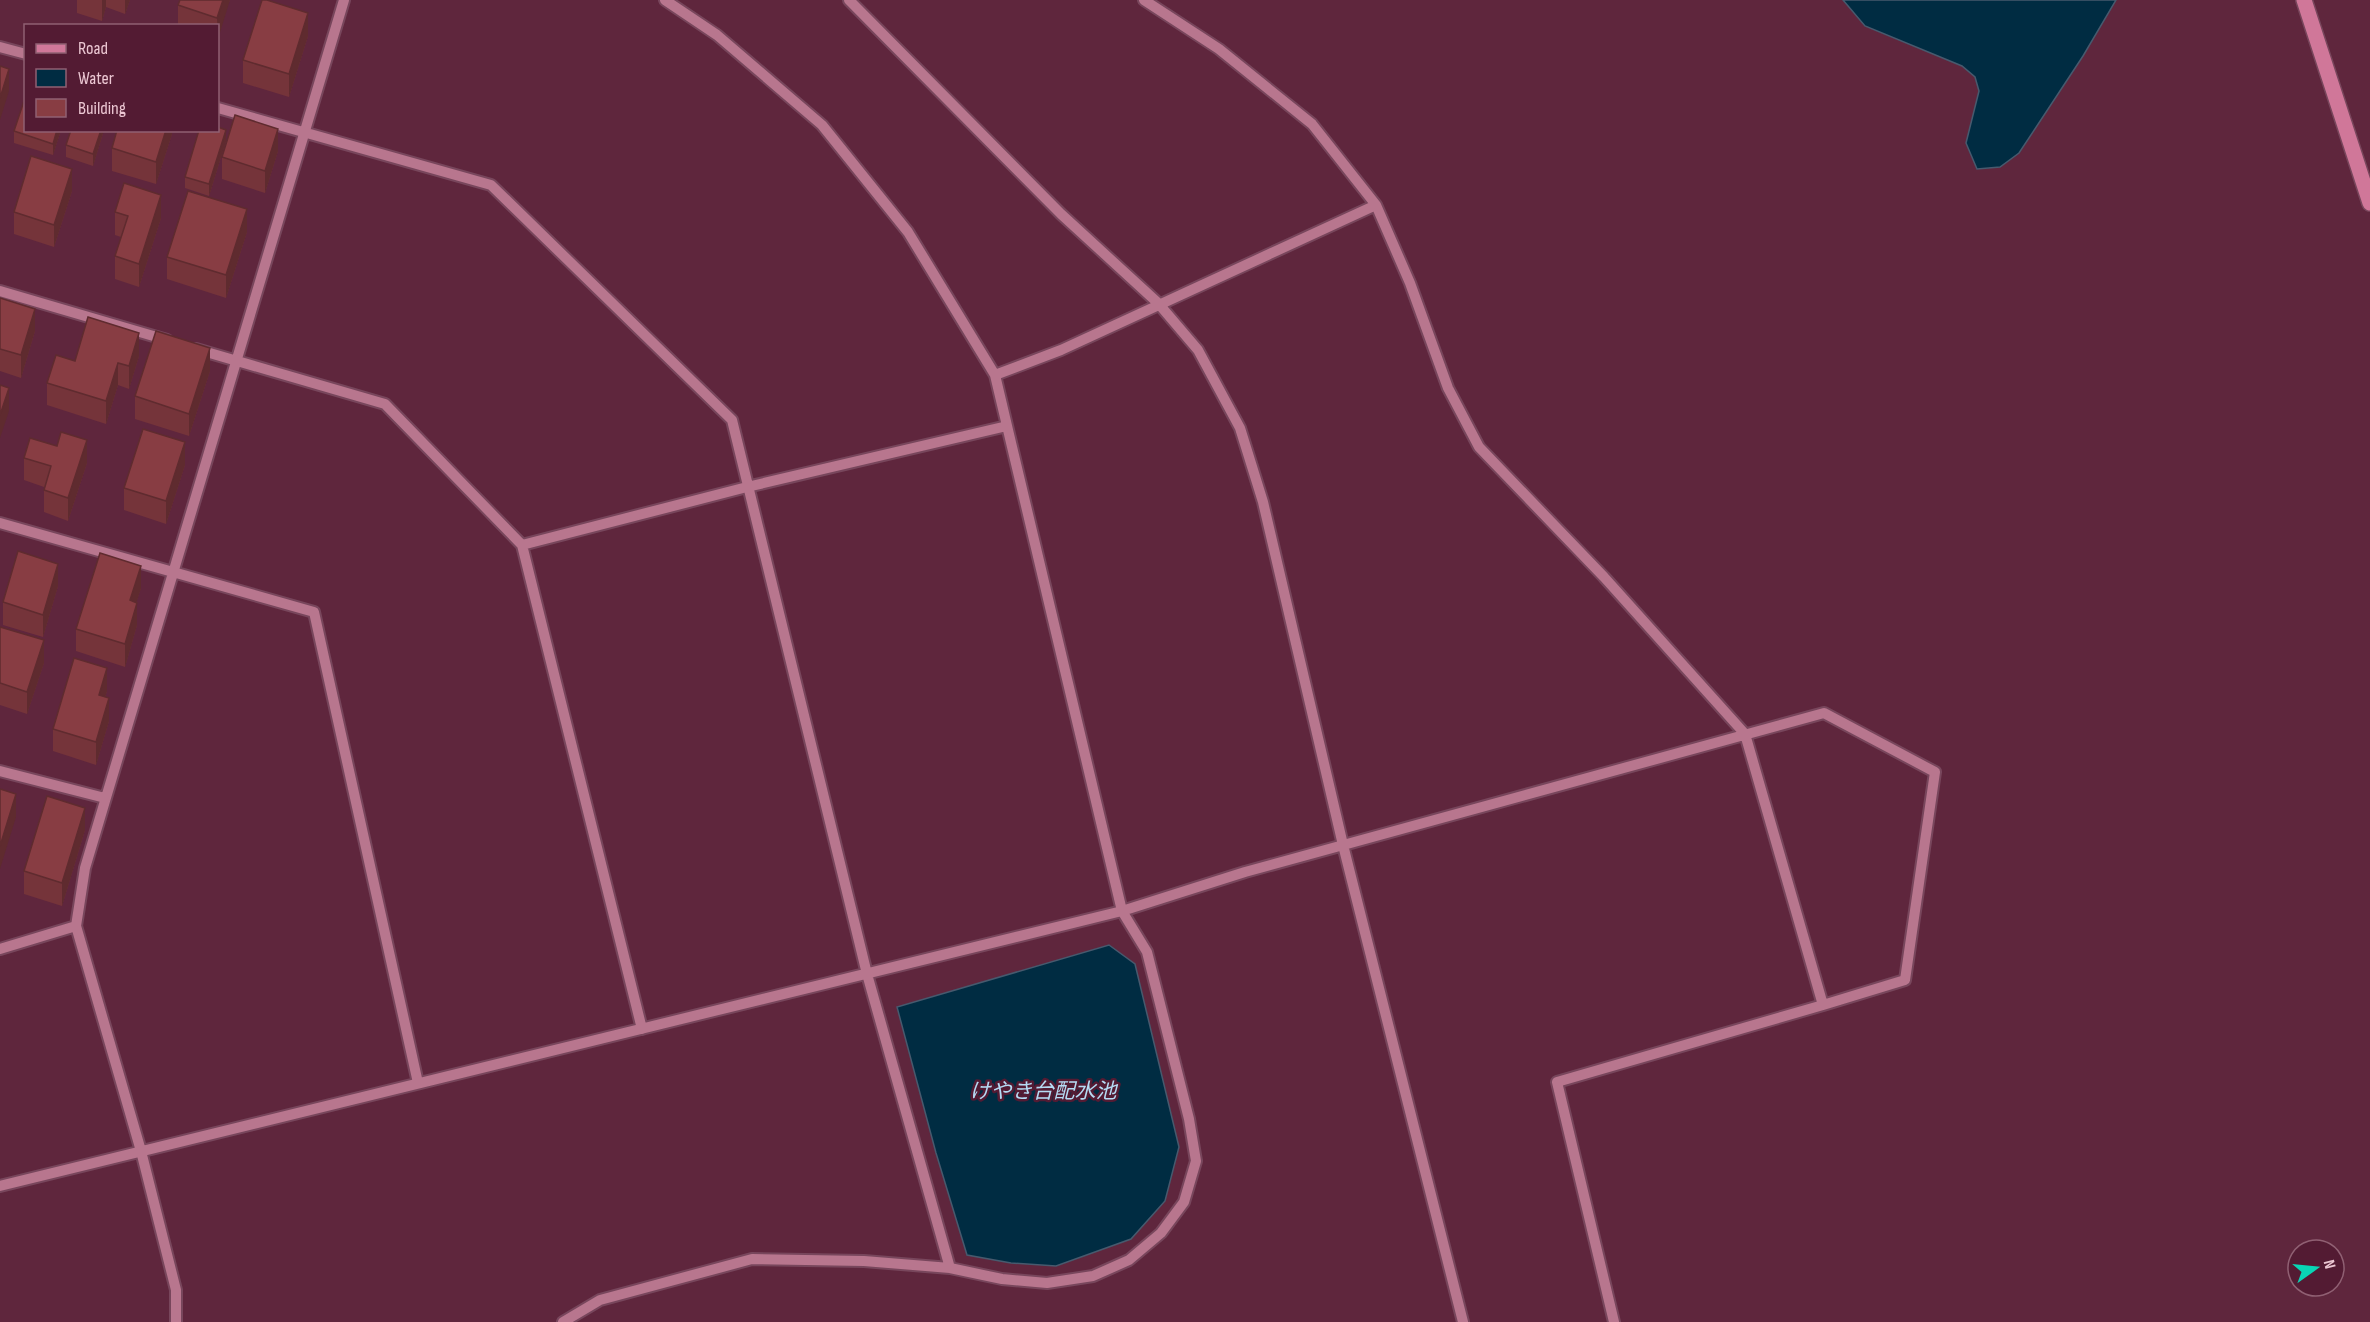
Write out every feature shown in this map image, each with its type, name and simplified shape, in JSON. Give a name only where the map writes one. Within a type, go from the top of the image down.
[{"type":"main road","points":[[2304,0],[2370,203]]},
{"type":"street","points":[[176,1322],[176,1290],[141,1151],[75,926],[85,868],[105,798],[344,0]]},
{"type":"street","points":[[563,1322],[600,1300],[752,1259],[864,1261],[950,1268],[1002,1279],[1047,1283],[1093,1276],[1129,1260],[1161,1233],[1184,1202],[1196,1161],[1189,1119],[1147,952],[1122,911],[995,375],[908,232],[822,125],[717,35],[665,0]]},
{"type":"street","points":[[849,0],[1061,214],[1158,303],[1198,350],[1240,428],[1263,502],[1343,845],[1462,1322]]},
{"type":"street","points":[[1144,0],[1219,49],[1312,124],[1376,205],[1410,283],[1448,388],[1479,447],[1604,577],[1744,734],[1823,1005]]},
{"type":"street","points":[[0,47],[24,53]]},
{"type":"street","points":[[219,108],[491,185],[732,420],[867,974],[950,1268]]},
{"type":"street","points":[[995,375],[1061,350],[1158,303],[1376,205]]},
{"type":"street","points":[[0,291],[385,404],[522,545],[642,1029]]},
{"type":"street","points":[[522,545],[747,487],[1007,426]]},
{"type":"street","points":[[0,523],[314,612],[418,1083]]},
{"type":"street","points":[[0,1186],[1122,911],[1245,872],[1824,713],[1935,772],[1905,980],[1557,1082],[1614,1322]]},
{"type":"street","points":[[0,771],[105,798]]},
{"type":"street","points":[[0,949],[75,926]]},
{"type":"water","points":[[1843,0],[2116,0],[2083,56],[2019,153],[2000,167],[1977,169],[1966,143],[1979,91],[1975,77],[1962,66],[1865,26]]},
{"type":"water","name":"けやき台配水池","points":[[1109,945],[1135,964],[1179,1147],[1165,1201],[1131,1239],[1056,1266],[1011,1263],[967,1255],[936,1153],[897,1007]]},
{"type":"building","points":[[180,0],[223,0],[217,18],[178,5]]},
{"type":"building","points":[[262,0],[308,13],[289,74],[243,60]]},
{"type":"building","points":[[0,66],[9,69],[0,98]]},
{"type":"building","points":[[24,101],[24,132],[56,132],[53,144],[14,131]]},
{"type":"building","points":[[235,115],[278,129],[265,171],[222,157]]},
{"type":"building","points":[[219,127],[226,130],[209,184],[185,177],[198,132],[219,132]]},
{"type":"building","points":[[70,132],[100,132],[93,154],[66,145]]},
{"type":"building","points":[[116,132],[165,132],[156,162],[112,148]]},
{"type":"building","points":[[31,156],[72,169],[54,225],[14,212]]},
{"type":"building","points":[[124,183],[161,195],[139,264],[115,256],[128,216],[115,212]]},
{"type":"building","points":[[188,191],[247,209],[226,275],[167,257]]},
{"type":"building","points":[[0,298],[35,309],[21,355],[0,349]]},
{"type":"building","points":[[88,317],[139,333],[129,366],[118,363],[106,401],[47,383],[56,355],[75,361]]},
{"type":"building","points":[[156,331],[210,348],[189,414],[135,396]]},
{"type":"building","points":[[0,385],[9,388],[0,415]]},
{"type":"building","points":[[143,429],[185,442],[166,501],[124,488]]},
{"type":"building","points":[[61,432],[87,440],[68,498],[44,490],[51,466],[24,458],[30,438],[57,446]]},
{"type":"building","points":[[18,551],[58,564],[43,615],[3,602]]},
{"type":"building","points":[[100,553],[141,566],[130,600],[137,603],[125,644],[76,629]]},
{"type":"building","points":[[0,627],[44,640],[27,692],[0,683]]},
{"type":"building","points":[[74,658],[107,668],[99,695],[109,698],[96,742],[53,729]]},
{"type":"building","points":[[0,789],[16,794],[0,846]]},
{"type":"building","points":[[47,796],[85,808],[62,883],[24,871]]}]
